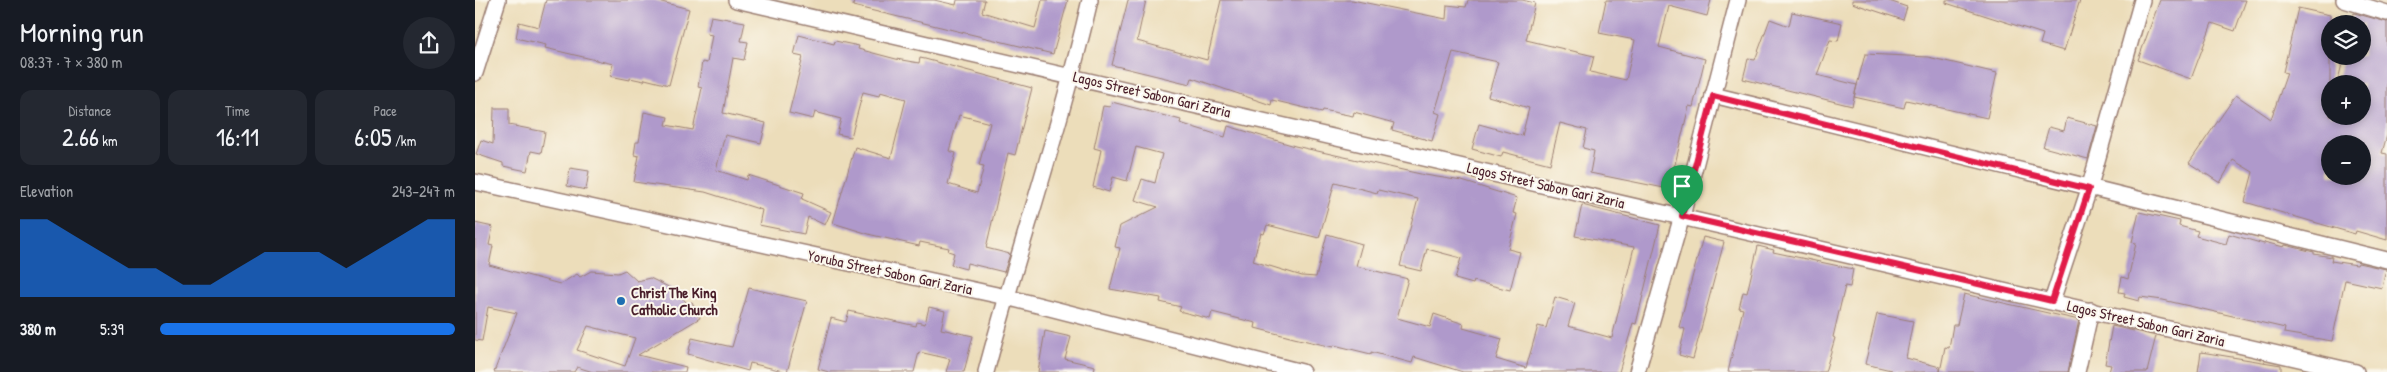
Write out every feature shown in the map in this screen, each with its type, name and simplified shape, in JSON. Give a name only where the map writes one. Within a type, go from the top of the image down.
[{"type":"street","points":[[475,73],[498,0]]},
{"type":"street","name":"Lagos Street Sabon Gari Zaria","points":[[736,0],[2356,372]]},
{"type":"street","points":[[986,372],[1005,297],[1072,76],[1090,0]]},
{"type":"street","points":[[1637,372],[1682,216],[1738,0]]},
{"type":"street","points":[[2052,301],[2089,189],[2142,0]]},
{"type":"street","points":[[2344,0],[2387,13]]},
{"type":"street","points":[[1713,96],[2387,260]]},
{"type":"street","name":"Yoruba Street Sabon Gari Zaria","points":[[475,182],[1005,297],[1302,372]]},
{"type":"street","points":[[2077,372],[2091,310]]},
{"type":"building","points":[[546,0],[654,0],[689,9],[669,85],[645,79],[644,81],[630,78],[630,80],[610,76],[613,64],[545,48],[546,45],[516,38],[519,22],[539,27]]},
{"type":"building","points":[[854,0],[934,0],[956,5],[957,0],[985,0],[982,12],[1035,28],[1042,0],[1068,0],[1053,54],[853,6]]},
{"type":"building","points":[[1128,0],[1146,0],[1137,41],[1207,60],[1221,0],[1352,0],[1446,19],[1447,5],[1466,7],[1468,0],[1522,0],[1535,3],[1526,40],[1594,56],[1590,72],[1626,80],[1635,40],[1599,33],[1606,0],[1711,0],[1707,16],[1669,6],[1659,47],[1705,59],[1693,107],[1689,106],[1669,189],[1590,173],[1594,151],[1583,148],[1587,130],[1560,123],[1550,164],[1503,152],[1501,157],[1472,149],[1479,124],[1522,136],[1529,108],[1488,96],[1498,62],[1453,52],[1435,112],[1440,114],[1432,141],[1392,130],[1394,123],[1354,112],[1353,116],[1323,110],[1322,112],[1272,100],[1271,105],[1192,78],[1190,84],[1112,65]]},
{"type":"building","points":[[1852,0],[1886,0],[1907,7],[1903,20],[1852,3]]},
{"type":"building","points":[[1946,0],[2080,0],[2064,51],[2040,44],[2043,34],[1946,3]]},
{"type":"building","points":[[2160,0],[2246,0],[2235,31],[2212,23],[2191,79],[2138,60]]},
{"type":"building","points":[[2298,8],[2330,15],[2321,15],[2321,65],[2330,65],[2330,75],[2321,75],[2321,125],[2371,125],[2371,75],[2339,75],[2342,65],[2371,65],[2371,18],[2387,22],[2387,135],[2382,153],[2387,154],[2387,240],[2356,231],[2355,234],[2245,202],[2253,172],[2233,160],[2220,183],[2189,163],[2236,95],[2271,119],[2287,73],[2283,72]]},
{"type":"building","points":[[1792,12],[1842,23],[1838,41],[1830,40],[1817,75],[1857,85],[1852,106],[1743,79],[1748,59],[1755,60],[1770,19],[1789,26]]},
{"type":"building","points":[[711,16],[745,22],[741,41],[748,42],[744,60],[733,58],[723,113],[766,123],[761,143],[725,135],[716,170],[747,180],[748,175],[804,193],[802,199],[831,212],[825,225],[808,217],[804,234],[759,225],[762,210],[705,192],[634,182],[639,156],[634,155],[636,142],[639,142],[644,112],[668,117],[666,125],[693,130],[702,88],[698,87],[702,62],[707,63],[712,35],[707,34]]},
{"type":"building","points":[[799,35],[834,44],[835,41],[859,46],[858,49],[896,59],[919,63],[920,58],[925,59],[1032,88],[1015,155],[1008,153],[986,248],[1010,254],[1004,272],[967,263],[966,269],[951,265],[954,253],[948,251],[949,248],[920,242],[919,246],[872,235],[833,223],[855,147],[891,158],[906,99],[880,92],[879,96],[863,92],[851,137],[837,134],[841,119],[815,112],[813,119],[789,113],[803,57],[794,55]],"holes":[[[959,115],[990,123],[979,165],[984,166],[977,193],[948,184],[956,153],[949,151]]]},
{"type":"building","points":[[1865,54],[1928,57],[1997,73],[1987,118],[1906,100],[1904,108],[1854,97]]},
{"type":"building","points":[[1112,102],[1181,120],[1180,123],[1225,137],[1228,126],[1295,146],[1425,175],[1462,181],[1517,198],[1513,213],[1517,214],[1508,249],[1520,252],[1510,290],[1474,281],[1473,284],[1455,279],[1461,258],[1427,249],[1421,271],[1400,266],[1418,199],[1378,190],[1377,193],[1335,182],[1319,238],[1267,225],[1264,234],[1261,233],[1253,261],[1302,276],[1316,277],[1327,234],[1362,244],[1356,266],[1408,279],[1397,318],[1430,327],[1434,314],[1464,324],[1463,328],[1502,339],[1496,359],[1526,368],[1538,326],[1546,328],[1555,297],[1575,303],[1568,326],[1612,338],[1634,247],[1575,236],[1582,205],[1660,225],[1636,324],[1633,323],[1619,372],[1463,372],[1414,357],[1412,363],[1371,352],[1371,354],[1294,338],[1255,328],[1256,323],[1212,312],[1210,319],[1179,311],[1181,307],[1160,302],[1161,298],[1110,289],[1120,248],[1115,247],[1120,226],[1158,207],[1135,200],[1142,179],[1155,183],[1162,154],[1136,147],[1127,181],[1113,177],[1109,192],[1093,187],[1101,150],[1094,148],[1103,106],[1110,107]]},
{"type":"building","points":[[494,108],[509,108],[509,125],[545,132],[541,153],[531,151],[527,171],[503,166],[503,163],[476,154],[481,140],[493,144]]},
{"type":"building","points":[[2067,118],[2097,126],[2088,159],[2043,147],[2049,127],[2064,131]]},
{"type":"building","points":[[570,168],[589,171],[586,190],[567,186]]},
{"type":"building","points":[[2139,212],[2180,221],[2179,226],[2198,231],[2196,236],[2226,244],[2229,234],[2264,244],[2264,242],[2284,247],[2285,245],[2314,252],[2314,254],[2332,257],[2331,261],[2357,265],[2358,263],[2386,269],[2382,288],[2345,280],[2332,341],[2284,333],[2285,328],[2163,300],[2140,297],[2139,301],[2124,297],[2125,293],[2119,292],[2122,277],[2128,279],[2136,243],[2132,242]]},
{"type":"building","points":[[475,223],[493,227],[489,245],[493,246],[489,265],[560,284],[577,274],[580,277],[591,271],[618,273],[625,270],[637,281],[650,278],[679,292],[687,304],[692,302],[700,318],[638,355],[686,367],[685,372],[593,372],[577,367],[574,372],[494,372],[517,313],[488,307],[482,341],[475,340]],"holes":[[[588,326],[635,338],[625,366],[577,350]]]},
{"type":"building","points":[[1703,237],[1724,242],[1693,359],[1679,355],[1685,329],[1679,327]]},
{"type":"building","points":[[1758,246],[1774,250],[1773,252],[1853,269],[1850,287],[1845,286],[1833,337],[1835,338],[1825,372],[1728,372],[1743,309],[1739,308],[1743,292],[1747,293]]},
{"type":"building","points":[[749,288],[807,301],[787,372],[750,363],[748,371],[688,354],[692,338],[732,347]]},
{"type":"building","points":[[1964,294],[2079,320],[2068,372],[1940,372],[1945,347],[1949,348],[1953,325],[1957,325]]},
{"type":"building","points":[[929,307],[945,311],[941,329],[973,336],[964,372],[946,372],[950,359],[919,352],[914,372],[829,372],[818,369],[831,318],[846,322],[849,311],[916,326],[917,322],[925,324]]},
{"type":"building","points":[[1877,314],[1913,321],[1906,358],[1940,367],[1940,372],[1891,372],[1891,370],[1865,364]]},
{"type":"building","points":[[2112,326],[2156,336],[2147,372],[2109,372],[2111,365],[2105,364]]},
{"type":"building","points":[[1045,331],[1071,337],[1065,359],[1095,366],[1094,372],[1038,372]]},
{"type":"building","points":[[2201,352],[2281,365],[2281,372],[2198,372]]},
{"type":"place","name":"Christ The King Catholic Church","points":[[621,301]]},
{"type":"route","points":[[1713,96],[2089,189],[2052,301],[1682,216],[1713,96]]}]
